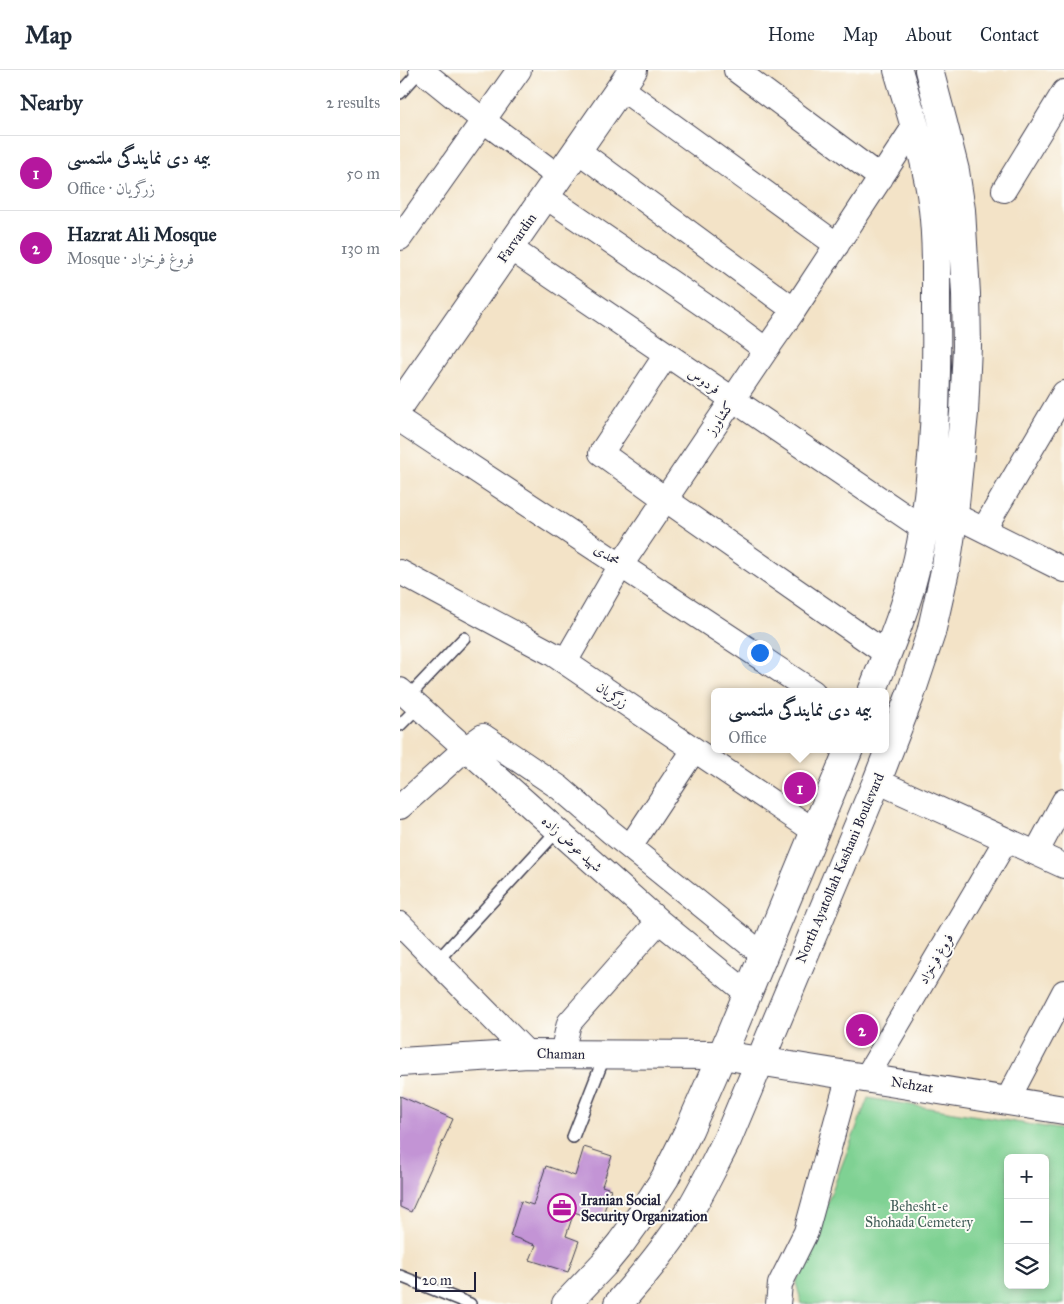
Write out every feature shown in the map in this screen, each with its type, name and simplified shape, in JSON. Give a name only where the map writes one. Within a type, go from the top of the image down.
[{"type":"main road","points":[[874,688],[902,615],[914,575],[924,529],[933,459],[937,357],[935,235],[930,194],[898,70]]},
{"type":"main road","name":"North Ayatollah Kashani Boulevard","points":[[889,749],[910,696],[930,633],[946,566],[954,514],[964,413],[967,346],[961,210],[955,171],[929,70]]},
{"type":"main road","name":"Farvardin","points":[[400,405],[627,79]]},
{"type":"main road","points":[[566,1304],[621,1243],[664,1178],[690,1130],[847,753]]},
{"type":"main road","name":"North Ayatollah Kashani Boulevard","points":[[618,1304],[649,1269],[687,1216],[727,1140],[888,753]]},
{"type":"main road","name":"Chaman","points":[[400,1062],[528,1054],[722,1055],[760,1061]]},
{"type":"main road","name":"Nehzat","points":[[760,1061],[1064,1110]]},
{"type":"street","points":[[421,70],[484,121],[552,187],[766,350]]},
{"type":"street","points":[[400,238],[519,70]]},
{"type":"street","points":[[736,70],[881,178]]},
{"type":"street","points":[[627,79],[837,244]]},
{"type":"street","points":[[1004,190],[1064,92]]},
{"type":"street","name":"کشاورز","points":[[565,662],[621,565],[794,310],[914,127]]},
{"type":"street","points":[[577,150],[794,310]]},
{"type":"street","name":"فردوس","points":[[510,248],[924,529]]},
{"type":"street","points":[[666,355],[601,453],[887,654]]},
{"type":"street","points":[[984,529],[1064,393]]},
{"type":"street","name":"محمدی","points":[[400,420],[807,688]]},
{"type":"street","points":[[927,502],[1064,570]]},
{"type":"street","name":"زرگریان","points":[[400,572],[553,654],[816,832]]},
{"type":"street","name":"شهید عوض زاده","points":[[409,698],[659,921],[747,993]]},
{"type":"street","points":[[400,807],[465,749],[483,736],[560,788],[764,955]]},
{"type":"street","points":[[630,847],[694,750]]},
{"type":"street","points":[[877,780],[1064,866]]},
{"type":"street","points":[[1036,853],[1064,801]]},
{"type":"street","name":"فروغ فرخزاد","points":[[778,1304],[780,1284],[806,1232],[858,1077],[1006,840]]},
{"type":"street","points":[[562,1054],[569,1023],[659,921]]},
{"type":"street","points":[[400,924],[528,1054]]},
{"type":"street","points":[[1007,1101],[1064,992]]},
{"type":"lane","points":[[400,93],[421,70]]},
{"type":"lane","points":[[400,725],[409,698],[464,638]]},
{"type":"lane","points":[[437,962],[557,831]]},
{"type":"lane","points":[[573,1137],[605,1055]]},
{"type":"lane","points":[[400,1276],[470,1304]]},
{"type":"green space","name":"Behesht-e Shohada Cemetery","points":[[868,1098],[1064,1130],[1064,1304],[802,1304],[796,1283]]},
{"type":"building","points":[[400,1096],[453,1119],[411,1212],[400,1207]]},
{"type":"building","name":"Iranian Social Security Organization","points":[[584,1147],[612,1156],[602,1186],[611,1189],[601,1221],[574,1212],[566,1236],[579,1241],[568,1272],[530,1260],[536,1245],[510,1236],[521,1201],[533,1205],[546,1166],[575,1176]]},
{"type":"place","name":"بیمه دی نمایندگی ملتمسی","points":[[800,788]]},
{"type":"place","name":"Hazrat Ali Mosque","points":[[862,1030]]},
{"type":"place","name":"Iranian Social Security Organization","points":[[562,1208]]}]
